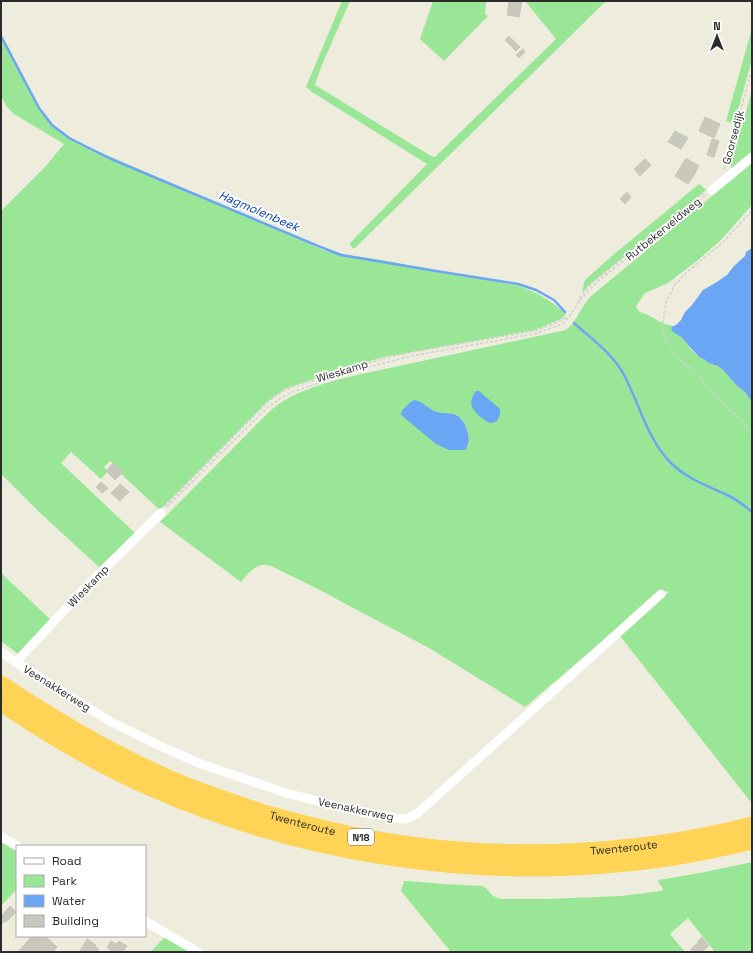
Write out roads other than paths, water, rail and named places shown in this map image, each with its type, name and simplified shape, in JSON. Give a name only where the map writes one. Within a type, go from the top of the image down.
[{"type":"highway","name":"Twenteroute","points":[[1,684],[93,741],[192,788],[265,814],[369,838],[405,844],[465,850],[533,852],[580,851],[665,843],[705,836],[752,825]]},
{"type":"highway","name":"Twenteroute","points":[[1,703],[67,745],[141,783],[174,797],[214,813],[282,834],[367,854],[480,866],[535,868],[581,867],[673,858],[752,841]]},
{"type":"street","name":"Rutbekerveldweg","points":[[712,190],[752,156]]},
{"type":"street","name":"Wieskamp","points":[[16,662],[87,586],[161,513]]},
{"type":"street","name":"Veenakkerweg","points":[[1,652],[111,722],[201,764],[286,794],[360,812],[406,819],[413,816],[426,806],[661,594]]},
{"type":"street","points":[[1,837],[16,845]]},
{"type":"street","points":[[146,922],[198,952]]},
{"type":"water","points":[[752,248],[752,402],[745,392],[738,387],[724,371],[718,366],[708,363],[699,357],[681,337],[672,331],[671,327],[676,325],[681,320],[685,312],[703,290],[727,275],[745,256],[746,252]]},
{"type":"water","points":[[476,391],[479,391],[500,409],[500,414],[497,421],[492,423],[488,422],[473,409],[471,403],[473,395]]},
{"type":"water","points":[[415,400],[434,411],[456,415],[463,421],[469,436],[469,441],[465,450],[449,450],[436,444],[401,415],[402,410]]},
{"type":"waterway","name":"Hagmolenbeek","points":[[1,36],[39,108],[52,125],[69,138],[111,159],[341,255],[518,284],[536,290],[554,300],[565,312]]},
{"type":"waterway","name":"Hagmolenbeek","points":[[574,323],[602,347],[619,367],[630,386],[650,433],[663,454],[671,463],[691,478],[734,498],[752,512]]}]
